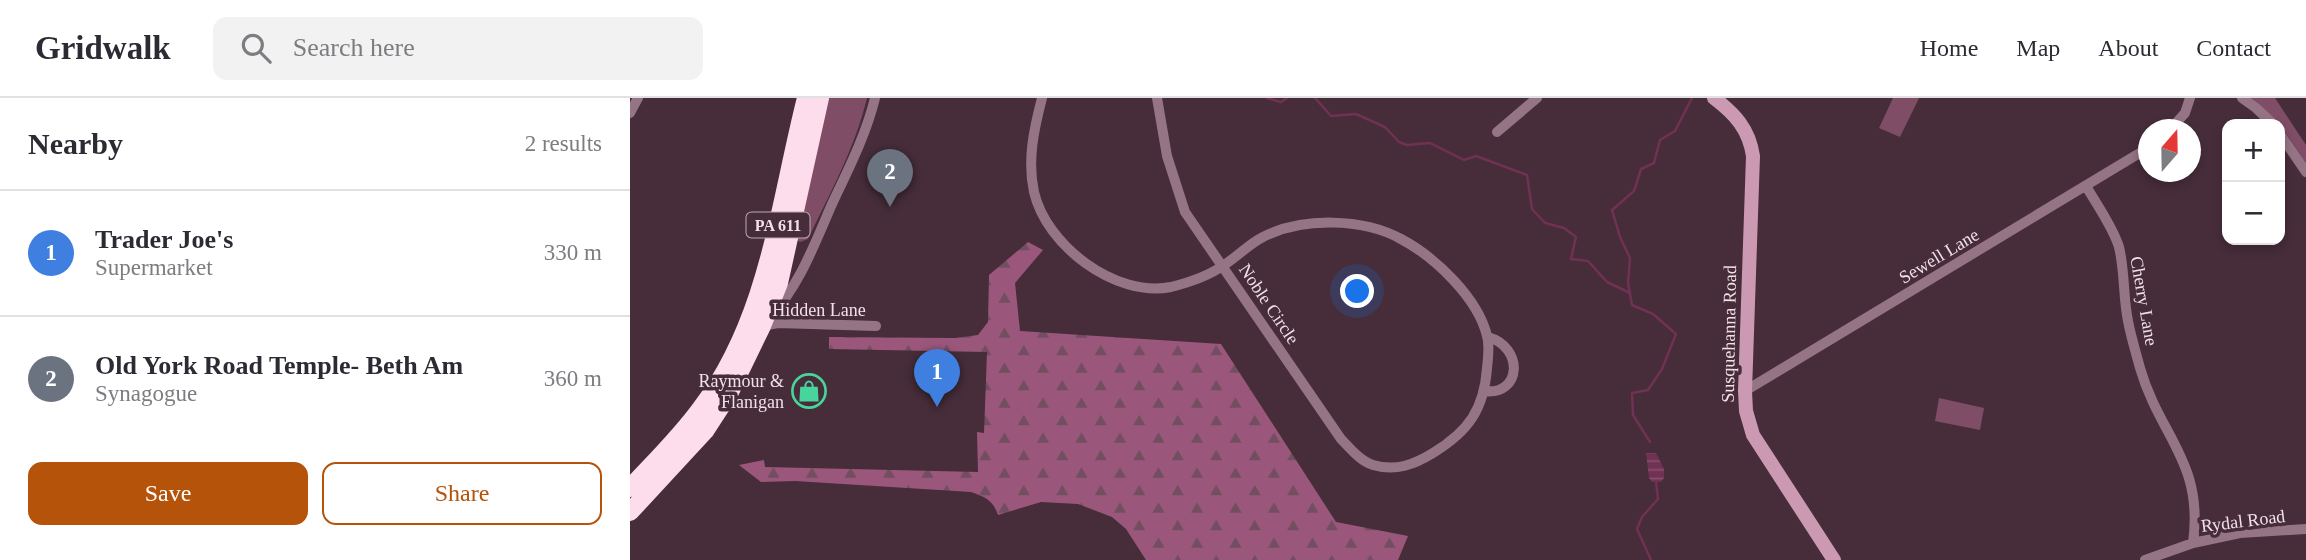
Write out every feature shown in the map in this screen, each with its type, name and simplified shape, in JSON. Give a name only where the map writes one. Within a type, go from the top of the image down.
[{"type":"highway","name":"PA 611","points":[[630,512],[705,431],[729,394],[762,327],[779,283],[808,103]]},
{"type":"highway","name":"PA 611","points":[[630,488],[702,408],[743,337],[766,272],[808,103]]},
{"type":"main road","name":"Susquehanna Road","points":[[1714,98],[1733,112],[1746,131],[1753,156],[1746,411],[1753,435],[1834,560]]},
{"type":"street","points":[[630,113],[638,98]]},
{"type":"street","points":[[762,327],[778,309],[802,270],[855,154],[875,98]]},
{"type":"street","points":[[1042,98],[1030,158],[1035,194],[1051,229],[1084,263],[1114,280],[1150,289],[1171,287],[1224,266],[1185,212],[1167,156],[1157,98]]},
{"type":"street","points":[[1497,132],[1537,98]]},
{"type":"street","points":[[2180,119],[2185,113],[2190,98]]},
{"type":"street","points":[[2242,98],[2268,119]]},
{"type":"street","points":[[2285,141],[2306,172]]},
{"type":"street","name":"Sewell Lane","points":[[1745,391],[2138,154]]},
{"type":"street","name":"Cherry Lane","points":[[2086,186],[2118,244],[2125,277],[2127,320],[2149,397],[2179,447],[2193,486],[2196,518],[2193,543]]},
{"type":"street","name":"Noble Circle","points":[[1339,222],[1384,231],[1402,239],[1448,274],[1467,297],[1488,337],[1484,391],[1480,407],[1460,434],[1413,465],[1372,465],[1355,454],[1341,439],[1224,266],[1264,236],[1312,223],[1339,222]]},
{"type":"street","name":"Hidden Lane","points":[[762,327],[778,323],[876,326]]},
{"type":"street","name":"Noble Circle","points":[[1484,391],[1496,393],[1505,388],[1514,363],[1509,349],[1499,340],[1488,337]]},
{"type":"street","name":"Rydal Road","points":[[2145,560],[2193,543],[2239,533],[2306,529]]},
{"type":"shaded area","points":[[826,98],[867,98],[856,135],[841,170],[808,239],[800,242],[795,239]]},
{"type":"shaded area","points":[[1893,98],[1919,98],[1900,137],[1879,128]]},
{"type":"shaded area","points":[[2249,98],[2275,98],[2306,145],[2306,164],[2285,132],[2285,119],[2274,119]]},
{"type":"shaded area","points":[[1939,398],[1984,408],[1980,430],[1935,421]]},
{"type":"shaded area","points":[[1646,453],[1656,453],[1664,469],[1661,482],[1652,482],[1649,478]]},
{"type":"green space","points":[[1028,242],[1043,250],[1015,283],[1020,331],[1221,344],[1336,522],[1408,536],[1398,560],[1146,560],[1126,529],[1112,517],[1078,504],[1041,502],[998,515],[988,500],[971,492],[795,481],[761,482],[739,465],[764,460],[765,467],[978,472],[977,432],[984,433],[987,352],[829,349],[829,337],[955,338],[978,335],[988,322],[989,275]]},
{"type":"waterway","points":[[1267,98],[1281,102],[1287,98]]},
{"type":"waterway","points":[[1315,98],[1331,116],[1356,114],[1385,127],[1399,142],[1407,145],[1430,143],[1464,160],[1476,156],[1527,175],[1532,209],[1545,223],[1564,228],[1576,237],[1571,259],[1588,261],[1607,282],[1630,293]]},
{"type":"waterway","points":[[1650,442],[1633,415],[1632,393],[1648,390],[1662,369],[1676,334],[1653,314],[1632,305],[1628,283],[1630,258],[1612,210],[1634,191],[1641,169],[1654,163],[1660,140],[1675,131],[1692,98]]},
{"type":"waterway","points":[[1651,560],[1637,529],[1642,517],[1658,499],[1656,481]]},
{"type":"place","name":"Old York Road Temple- Beth Am","points":[[890,207]]},
{"type":"place","name":"Raymour & Flanigan","points":[[809,391]]},
{"type":"place","name":"Trader Joe's","points":[[937,407]]}]
